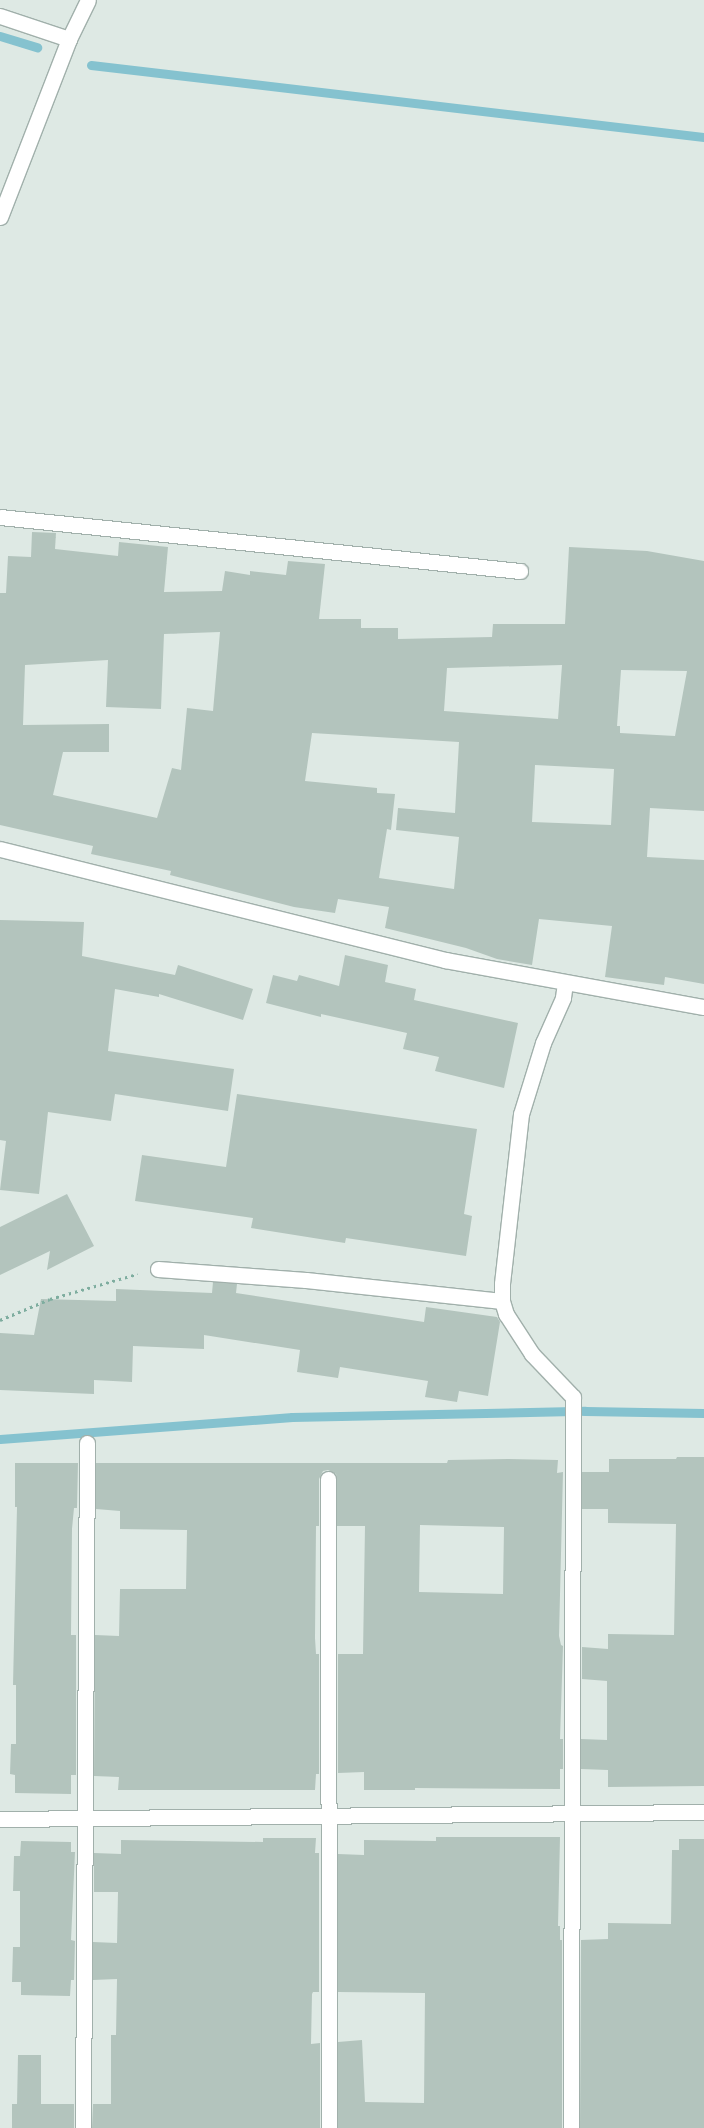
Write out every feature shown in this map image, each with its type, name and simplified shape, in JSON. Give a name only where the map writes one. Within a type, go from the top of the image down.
[{"type":"street","points":[[0,217],[70,39],[88,0]]},
{"type":"street","points":[[0,16],[70,39]]},
{"type":"street","points":[[0,517],[520,571]]},
{"type":"street","points":[[0,849],[444,960],[704,1007]]},
{"type":"street","points":[[565,983],[563,998],[543,1043],[521,1114],[502,1284],[502,1301],[506,1314],[532,1354],[573,1397],[571,2128]]},
{"type":"street","points":[[158,1269],[306,1280],[502,1301]]},
{"type":"street","points":[[83,2128],[83,1818],[87,1443]]},
{"type":"street","points":[[328,1479],[329,2128]]},
{"type":"street","points":[[0,1819],[704,1812]]},
{"type":"path","points":[[0,1320],[50,1299],[108,1281],[158,1269]]},
{"type":"building","points":[[32,532],[56,533],[55,549],[118,556],[119,542],[168,547],[164,592],[222,591],[225,571],[250,575],[250,571],[286,575],[288,561],[325,564],[319,619],[361,619],[361,628],[398,628],[398,639],[492,637],[493,624],[565,624],[569,547],[647,551],[704,561],[704,811],[650,808],[647,857],[704,860],[704,984],[665,977],[664,985],[605,977],[612,926],[539,919],[532,965],[497,959],[466,948],[385,928],[389,907],[338,899],[335,913],[294,907],[170,875],[171,871],[91,854],[93,846],[0,825],[0,593],[6,593],[8,556],[31,557]],"holes":[[[220,632],[213,711],[187,708],[181,770],[172,768],[157,818],[53,795],[63,752],[109,752],[109,724],[23,725],[25,665],[108,660],[106,707],[161,709],[164,634]],[[562,665],[558,719],[444,711],[447,668]],[[621,670],[687,671],[675,736],[620,733],[620,726],[617,726]],[[312,733],[459,742],[455,813],[398,808],[396,830],[459,837],[454,889],[379,878],[387,829],[391,830],[395,794],[377,793],[377,788],[305,781]],[[535,765],[614,769],[611,825],[532,822]]]},
{"type":"building","points":[[0,920],[84,922],[82,956],[175,975],[178,965],[253,989],[243,1020],[159,994],[159,997],[115,989],[108,1051],[234,1069],[228,1111],[115,1094],[111,1121],[48,1112],[39,1194],[0,1190],[6,1141],[0,1140]]},
{"type":"building","points":[[345,955],[388,965],[385,982],[416,989],[414,1000],[518,1023],[504,1088],[435,1071],[439,1057],[403,1049],[407,1033],[321,1014],[321,1017],[266,1003],[273,975],[297,981],[299,975],[339,986]]},
{"type":"building","points":[[237,1094],[477,1129],[464,1214],[472,1216],[466,1256],[346,1238],[345,1243],[251,1228],[253,1218],[135,1201],[142,1155],[226,1167]]},
{"type":"building","points":[[67,1194],[94,1246],[47,1270],[50,1251],[0,1275],[0,1227]]},
{"type":"building","points":[[213,1282],[237,1284],[236,1293],[424,1322],[426,1307],[497,1317],[500,1322],[488,1396],[459,1391],[457,1402],[425,1397],[428,1381],[340,1367],[338,1378],[297,1372],[300,1350],[204,1335],[204,1349],[133,1346],[132,1382],[94,1380],[94,1394],[0,1390],[0,1333],[34,1335],[41,1299],[116,1301],[116,1289],[212,1293]]},
{"type":"building","points":[[677,1457],[704,1457],[704,1786],[608,1787],[608,1770],[581,1769],[581,1739],[607,1740],[607,1681],[582,1679],[582,1647],[608,1649],[608,1634],[674,1635],[676,1524],[608,1523],[608,1509],[582,1509],[582,1472],[609,1472],[609,1459],[676,1459]]},
{"type":"building","points":[[448,1460],[558,1460],[557,1473],[563,1472],[559,1636],[563,1646],[560,1739],[563,1739],[563,1769],[560,1769],[560,1789],[415,1788],[415,1790],[364,1790],[364,1772],[338,1773],[338,1654],[363,1654],[365,1526],[337,1526],[337,1478],[336,1474],[328,1470],[323,1471],[319,1479],[319,1526],[316,1526],[315,1638],[316,1654],[319,1654],[319,1774],[316,1774],[315,1790],[118,1790],[119,1777],[94,1776],[95,1635],[119,1636],[120,1589],[186,1589],[187,1530],[120,1529],[120,1511],[96,1509],[96,1463],[447,1463]],"holes":[[[420,1525],[504,1527],[503,1594],[419,1592]]]},
{"type":"building","points":[[15,1463],[78,1463],[77,1508],[74,1508],[72,1529],[71,1635],[76,1635],[76,1775],[71,1775],[71,1794],[15,1793],[15,1775],[10,1774],[11,1744],[16,1744],[16,1685],[13,1685],[17,1507],[15,1507]]},
{"type":"building","points":[[436,1837],[560,1837],[558,1926],[560,1926],[560,1940],[562,1940],[562,2128],[338,2128],[338,2042],[362,2040],[365,2102],[424,2103],[425,1993],[338,1992],[338,1854],[364,1855],[364,1840],[436,1841]]},
{"type":"building","points":[[263,1838],[316,1838],[315,1853],[319,1853],[319,1992],[313,1992],[312,1994],[311,2044],[320,2043],[320,2128],[92,2128],[93,2104],[111,2104],[111,2035],[116,2035],[117,1979],[93,1980],[93,1942],[117,1943],[118,1892],[94,1892],[94,1853],[121,1854],[121,1840],[263,1842]]},
{"type":"building","points":[[679,1839],[704,1839],[704,2128],[580,2128],[581,1940],[608,1939],[608,1923],[671,1924],[672,1850],[679,1850]]},
{"type":"building","points":[[21,1841],[71,1842],[71,1852],[75,1852],[71,1940],[75,1941],[74,1980],[71,1980],[70,1996],[21,1995],[21,1982],[12,1982],[13,1947],[20,1947],[20,1891],[13,1891],[14,1856],[20,1856]]},
{"type":"building","points":[[18,2055],[41,2055],[41,2104],[74,2104],[74,2128],[12,2128],[12,2104],[17,2104]]},
{"type":"waterway","points":[[0,36],[37,47]]},
{"type":"waterway","points":[[91,65],[704,137]]},
{"type":"waterway","points":[[0,1439],[292,1417],[585,1411],[704,1413]]}]
